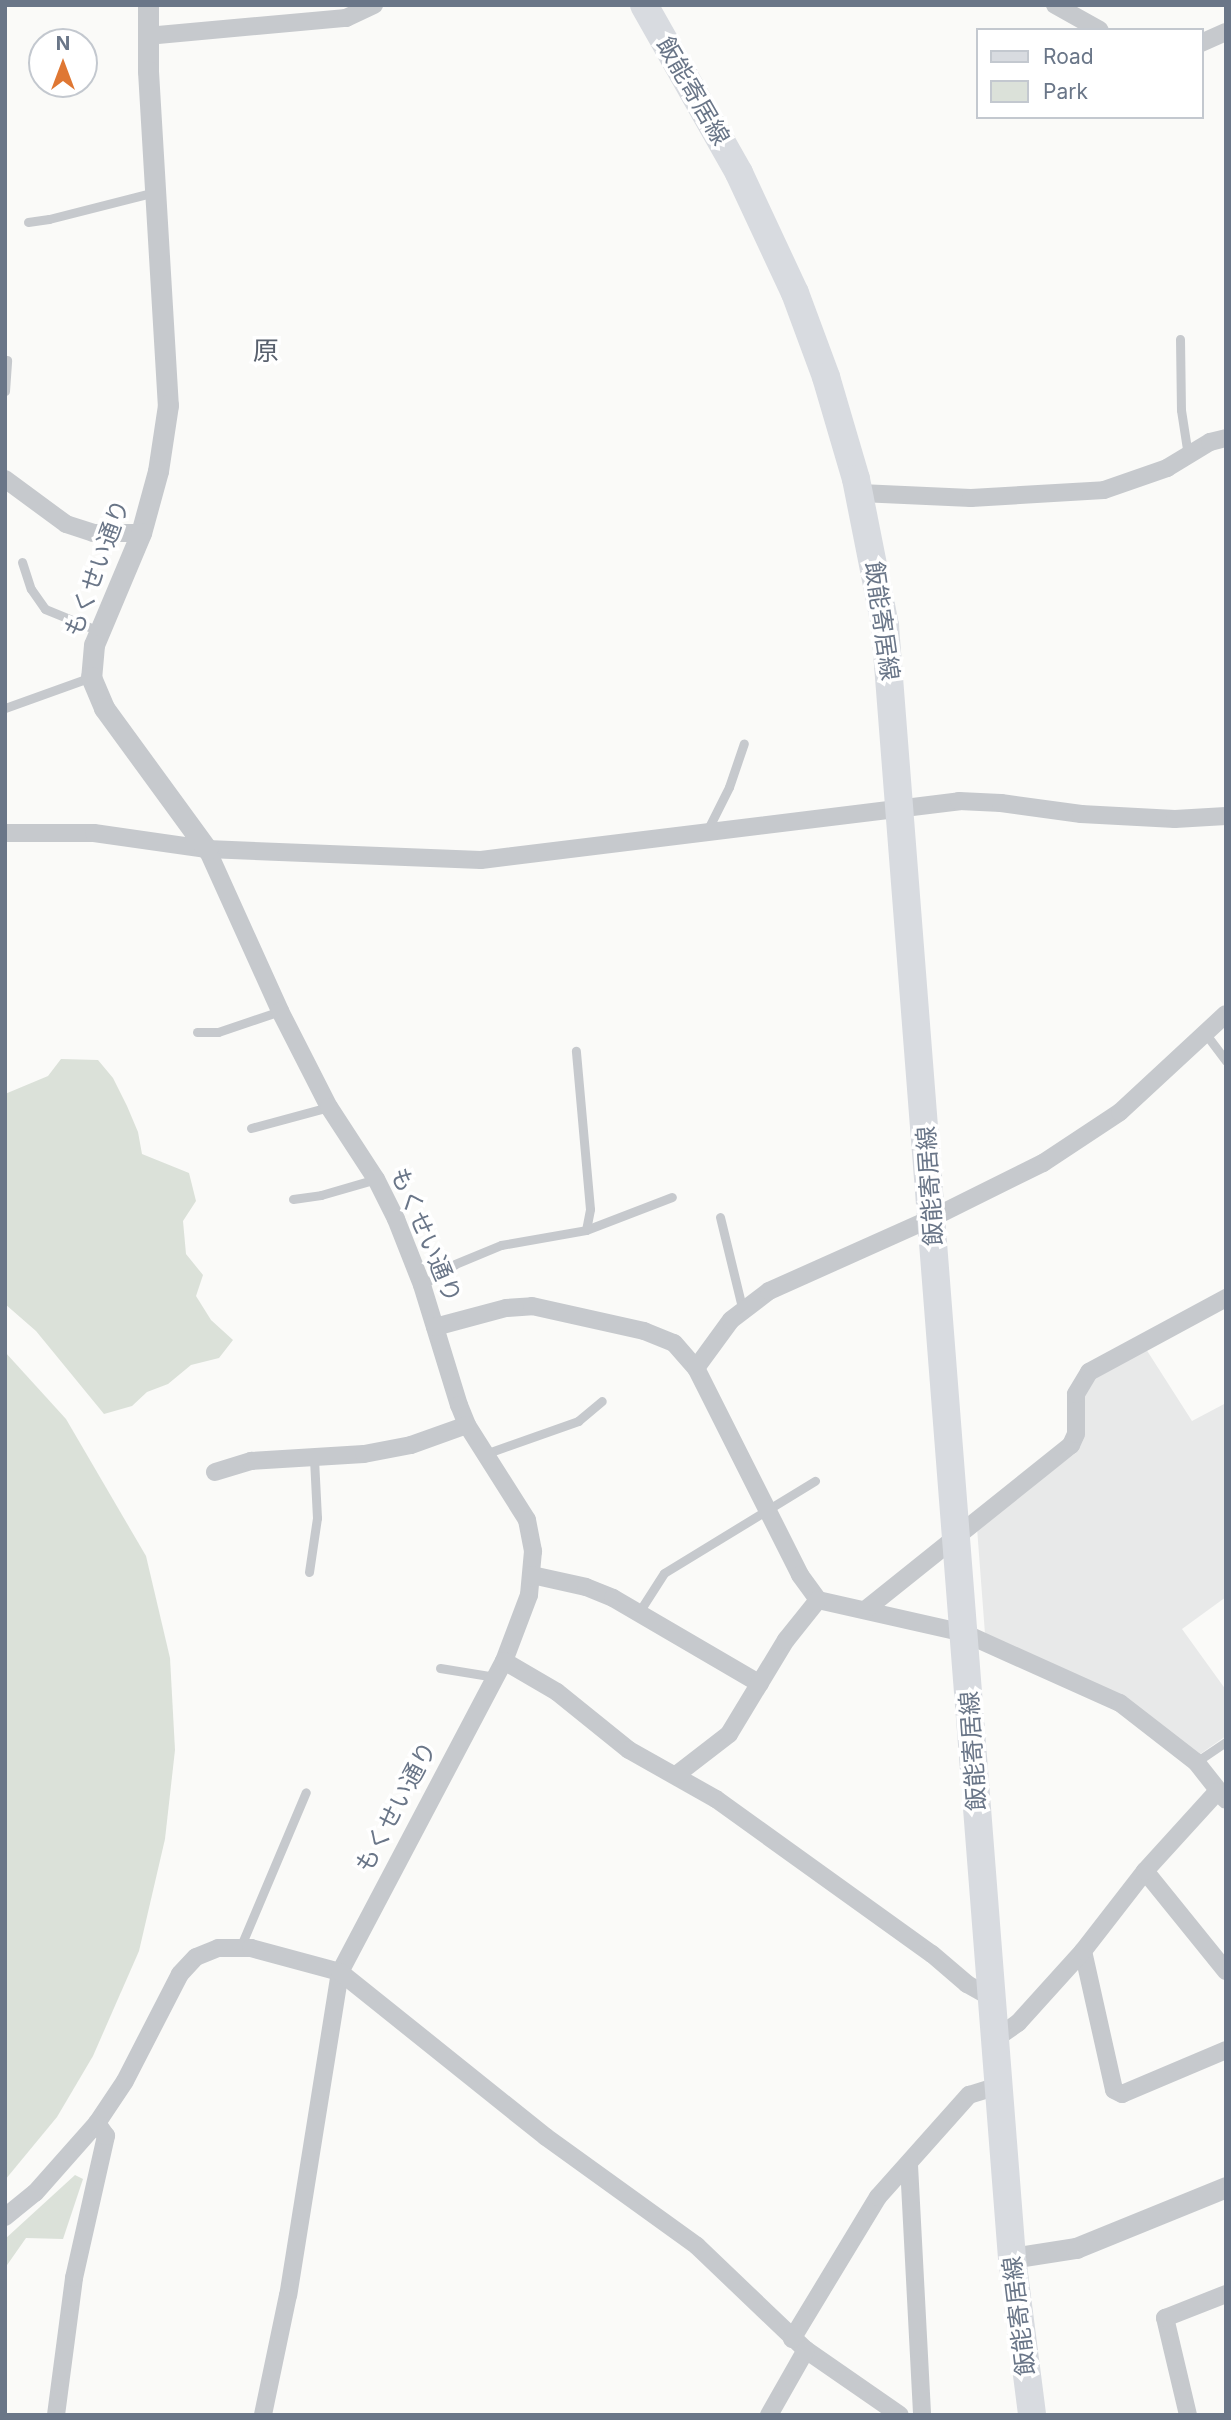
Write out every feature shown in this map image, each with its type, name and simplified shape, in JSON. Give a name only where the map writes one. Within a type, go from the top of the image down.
[{"type":"main road","name":"飯能寄居線","points":[[644,5],[717,130],[773,241],[826,377],[860,493],[885,626],[902,806],[1012,2258],[1032,2415]]},
{"type":"street","name":"もくせい通り","points":[[148,5],[147,36],[168,405],[158,471],[141,533],[94,645],[91,677],[104,708],[207,849],[281,1011],[329,1107],[376,1179],[422,1285],[467,1425],[527,1520],[532,1534],[532,1575],[525,1607],[499,1669],[340,1972],[288,2295],[263,2415]]},
{"type":"street","points":[[147,36],[346,18],[374,5]]},
{"type":"street","points":[[1055,5],[1096,28]]},
{"type":"street","points":[[1203,42],[1226,32]]},
{"type":"street","points":[[860,493],[971,498],[1104,490],[1167,468],[1210,442],[1226,438]]},
{"type":"street","points":[[5,479],[66,524],[93,533],[141,533]]},
{"type":"street","points":[[5,833],[94,833],[207,849],[481,860],[902,806],[975,801],[1081,814],[1175,819],[1226,816]]},
{"type":"street","points":[[696,1368],[731,1320],[769,1291],[932,1218],[1043,1163],[1120,1112],[1226,1014]]},
{"type":"street","points":[[865,1610],[1071,1445],[1076,1434],[1076,1394],[1089,1372],[1226,1298]]},
{"type":"street","points":[[435,1327],[506,1308],[532,1306],[644,1331],[674,1343],[696,1368],[800,1575],[818,1600],[964,1633],[1120,1703],[1196,1762],[1221,1796],[1145,1871],[1083,1951],[1018,2023],[995,2039]]},
{"type":"street","points":[[215,1472],[251,1461],[364,1454],[411,1445],[467,1425]]},
{"type":"street","points":[[532,1575],[586,1587],[639,1612],[760,1684]]},
{"type":"street","points":[[676,1775],[729,1734],[786,1640],[818,1600]]},
{"type":"street","points":[[499,1669],[557,1692],[629,1750],[716,1799],[932,1954],[967,1984],[992,1998]]},
{"type":"street","points":[[1145,1871],[1226,1971]]},
{"type":"street","points":[[5,2217],[35,2193],[97,2123],[125,2081],[180,1974],[196,1957],[218,1948],[251,1948],[340,1972],[546,2137],[697,2246],[792,2339],[900,2415]]},
{"type":"street","points":[[1083,1951],[1114,2090],[1122,2094],[1226,2050]]},
{"type":"street","points":[[792,2339],[878,2197],[969,2095],[998,2085]]},
{"type":"street","points":[[56,2415],[74,2278],[106,2136],[97,2123]]},
{"type":"street","points":[[909,2165],[922,2415]]},
{"type":"street","points":[[1012,2258],[1076,2248],[1226,2187]]},
{"type":"street","points":[[1188,2415],[1165,2318],[1226,2294]]},
{"type":"street","points":[[769,2415],[806,2350]]},
{"type":"lane","points":[[28,222],[50,219],[155,192]]},
{"type":"lane","points":[[1180,339],[1181,410],[1188,455]]},
{"type":"lane","points":[[5,391],[7,360]]},
{"type":"lane","points":[[22,562],[31,589],[45,609],[99,632]]},
{"type":"lane","points":[[5,708],[91,677]]},
{"type":"lane","points":[[707,831],[729,787],[744,743]]},
{"type":"lane","points":[[197,1032],[218,1032],[281,1011]]},
{"type":"lane","points":[[1205,1034],[1226,1061]]},
{"type":"lane","points":[[576,1051],[590,1209],[586,1230]]},
{"type":"lane","points":[[251,1128],[329,1107]]},
{"type":"lane","points":[[293,1199],[321,1195],[376,1179]]},
{"type":"lane","points":[[422,1285],[455,1264],[501,1245],[586,1230],[671,1197]]},
{"type":"lane","points":[[720,1217],[743,1311]]},
{"type":"lane","points":[[485,1454],[578,1420],[602,1401]]},
{"type":"lane","points":[[309,1572],[317,1518],[314,1458]]},
{"type":"lane","points":[[639,1612],[664,1573],[769,1512],[815,1481]]},
{"type":"lane","points":[[440,1668],[499,1669]]},
{"type":"lane","points":[[1196,1762],[1226,1742]]},
{"type":"lane","points":[[240,1948],[306,1792]]},
{"type":"shaded area","points":[[1146,1349],[1192,1421],[1226,1403],[1226,1597],[1182,1629],[1226,1690],[1226,1736],[1196,1757],[985,1634],[977,1528],[1077,1452],[1085,1429],[1084,1395],[1095,1376]]},
{"type":"green space","points":[[61,1059],[98,1060],[113,1078],[127,1106],[138,1132],[142,1154],[189,1173],[196,1201],[183,1221],[186,1254],[203,1275],[196,1296],[211,1320],[233,1340],[219,1358],[191,1365],[168,1384],[147,1392],[132,1406],[104,1414],[36,1331],[5,1304],[5,1094],[48,1076]]},
{"type":"green space","points":[[5,1352],[66,1419],[146,1556],[170,1658],[175,1750],[165,1839],[139,1951],[93,2056],[57,2117],[5,2180]]},
{"type":"green space","points":[[75,2175],[83,2179],[63,2239],[26,2238],[5,2268],[5,2239]]},
{"type":"district","name":"原","points":[[266,351]]}]
